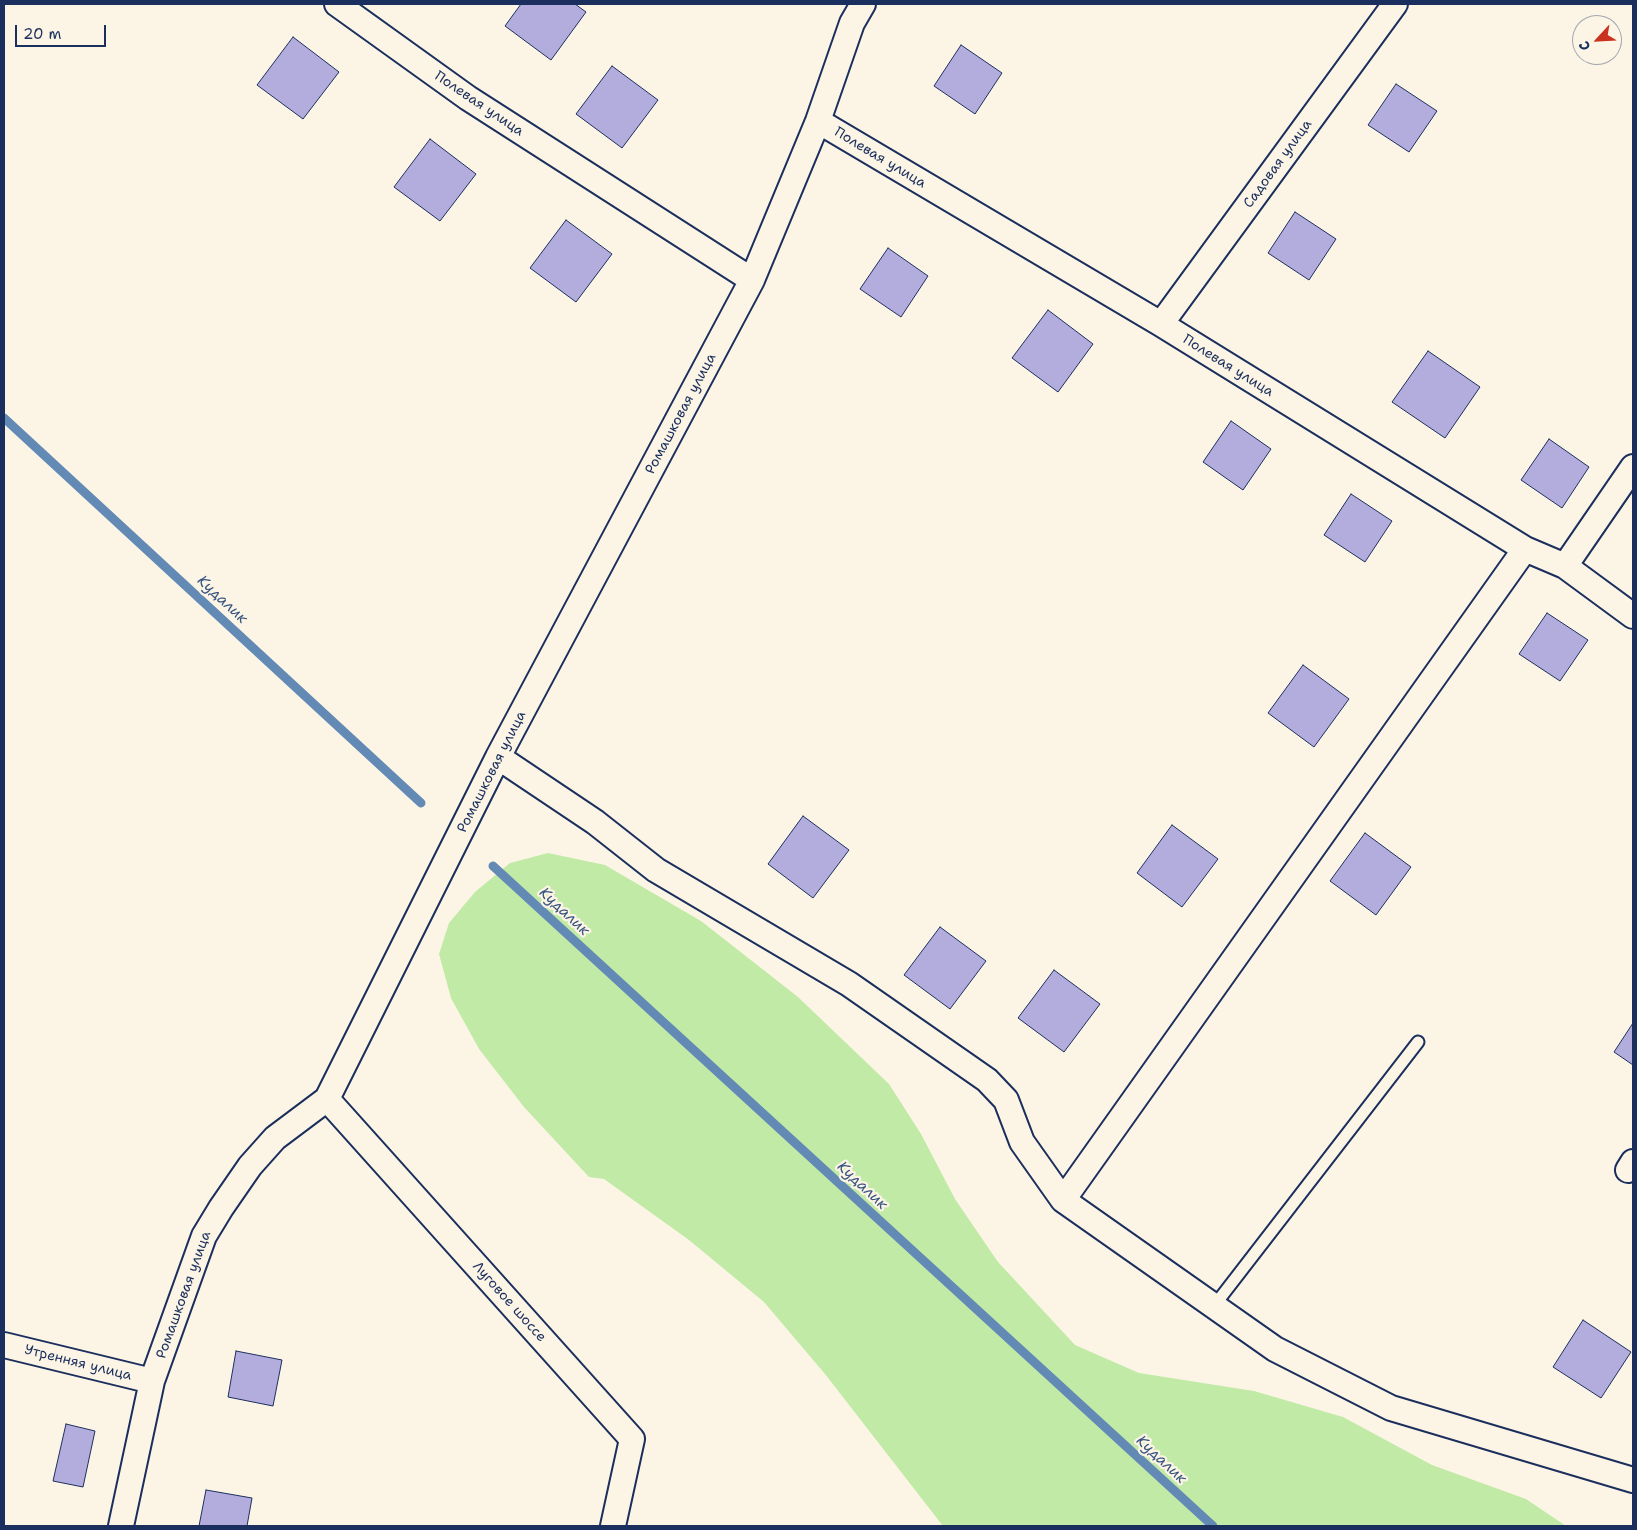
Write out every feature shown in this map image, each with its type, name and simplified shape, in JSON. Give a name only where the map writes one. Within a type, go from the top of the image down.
[{"type":"street","name":"Полевая улица","points":[[337,4],[468,98],[752,280]]},
{"type":"street","name":"Ромашковая улица","points":[[121,1526],[152,1381],[204,1236],[250,1166],[275,1138],[327,1100],[498,757],[752,280],[818,121],[852,23],[863,4]]},
{"type":"street","name":"Садовая улица","points":[[1161,324],[1395,4]]},
{"type":"street","name":"Полевая улица","points":[[818,121],[1161,324],[1525,549],[1564,566],[1633,616]]},
{"type":"street","points":[[1564,566],[1633,467]]},
{"type":"street","points":[[1063,1200],[1525,549]]},
{"type":"street","points":[[498,757],[595,822],[656,870],[849,984],[987,1080],[1006,1100],[1022,1142],[1063,1200],[1276,1349],[1391,1408],[1633,1480]]},
{"type":"street","name":"Луговое шоссе","points":[[327,1100],[632,1439],[613,1526]]},
{"type":"street","name":"Утренняя улица","points":[[4,1345],[152,1381]]},
{"type":"lane","points":[[1214,1306],[1418,1042]]},
{"type":"green space","points":[[548,853],[605,865],[701,921],[798,997],[889,1084],[921,1134],[955,1199],[998,1262],[1075,1345],[1139,1373],[1254,1391],[1343,1417],[1432,1465],[1526,1499],[1566,1526],[943,1526],[825,1374],[764,1302],[689,1240],[604,1179],[589,1177],[524,1107],[479,1049],[451,998],[439,954],[449,923],[475,892],[510,863]]},
{"type":"building","points":[[521,4],[575,4],[586,12],[551,60],[505,26]]},
{"type":"building","points":[[293,37],[339,72],[303,119],[257,85]]},
{"type":"building","points":[[961,45],[1002,73],[975,114],[934,86]]},
{"type":"building","points":[[612,66],[658,100],[622,148],[576,114]]},
{"type":"building","points":[[1396,84],[1437,111],[1409,152],[1368,125]]},
{"type":"building","points":[[430,139],[476,174],[440,221],[394,187]]},
{"type":"building","points":[[1295,212],[1336,239],[1309,280],[1268,253]]},
{"type":"building","points":[[566,220],[612,254],[576,302],[530,268]]},
{"type":"building","points":[[888,248],[928,276],[901,317],[860,289]]},
{"type":"building","points":[[1048,310],[1093,344],[1058,392],[1012,358]]},
{"type":"building","points":[[1428,351],[1480,387],[1445,438],[1392,402]]},
{"type":"building","points":[[1231,421],[1271,449],[1243,490],[1203,462]]},
{"type":"building","points":[[1549,439],[1589,467],[1562,508],[1521,480]]},
{"type":"building","points":[[1351,494],[1392,521],[1365,562],[1324,535]]},
{"type":"building","points":[[1547,613],[1588,640],[1560,681],[1519,654]]},
{"type":"building","points":[[1303,665],[1349,699],[1314,747],[1268,713]]},
{"type":"building","points":[[803,816],[849,850],[813,898],[768,864]]},
{"type":"building","points":[[1172,825],[1218,859],[1182,907],[1137,873]]},
{"type":"building","points":[[1365,833],[1411,867],[1376,915],[1330,881]]},
{"type":"building","points":[[940,927],[986,961],[950,1009],[904,975]]},
{"type":"building","points":[[1054,970],[1100,1004],[1064,1052],[1018,1018]]},
{"type":"building","points":[[1633,1023],[1633,1065],[1614,1052]]},
{"type":"building","points":[[1583,1320],[1631,1352],[1601,1398],[1553,1367]]},
{"type":"building","points":[[236,1351],[282,1360],[273,1406],[228,1397]]},
{"type":"building","points":[[66,1424],[95,1431],[83,1487],[53,1481]]},
{"type":"building","points":[[206,1490],[252,1498],[247,1526],[199,1526]]},
{"type":"waterway","name":"Кудалик","points":[[4,418],[421,803]]},
{"type":"waterway","name":"Кудалик","points":[[493,866],[1213,1526]]}]
